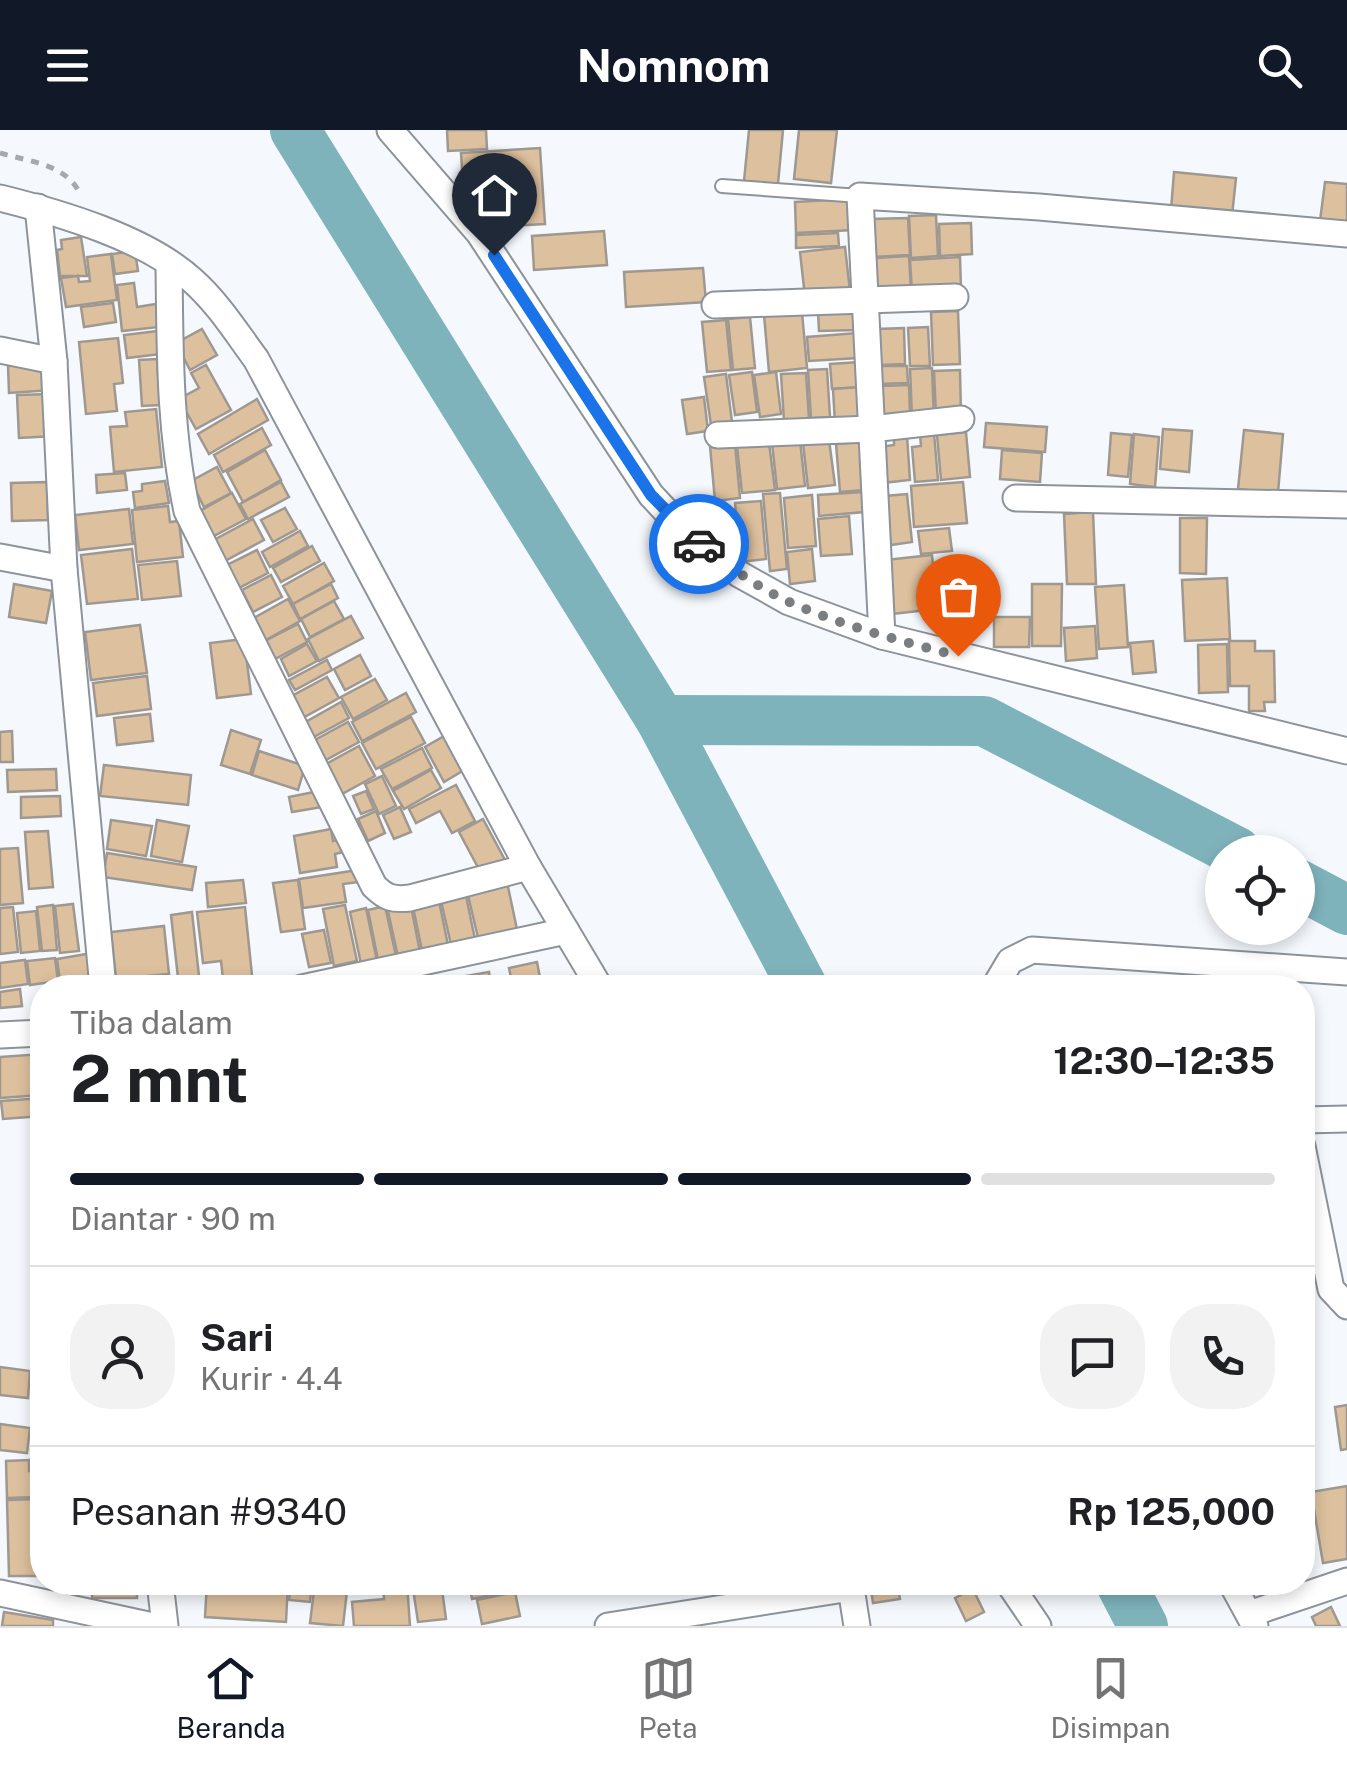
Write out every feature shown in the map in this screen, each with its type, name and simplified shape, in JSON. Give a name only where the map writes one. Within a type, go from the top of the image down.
[{"type":"street","points":[[390,130],[478,233],[651,495],[694,541],[739,574],[788,602],[882,636],[1347,751]]},
{"type":"street","points":[[882,636],[862,299],[860,196],[1347,234]]},
{"type":"street","points":[[0,198],[38,207],[145,249],[191,279],[224,314],[256,359],[528,867],[592,975]]},
{"type":"street","points":[[38,207],[54,361],[64,569],[103,975]]},
{"type":"street","points":[[169,264],[176,461],[187,511],[374,886],[383,896],[394,900],[528,867]]},
{"type":"street","points":[[716,305],[955,297]]},
{"type":"street","points":[[0,350],[54,361]]},
{"type":"street","points":[[718,435],[871,429],[962,418]]},
{"type":"street","points":[[1016,498],[1347,505]]},
{"type":"street","points":[[0,556],[64,569]]},
{"type":"street","points":[[362,975],[566,931]]},
{"type":"street","points":[[1002,975],[1010,961],[1032,950],[1347,972]]},
{"type":"street","points":[[0,1035],[30,1034]]},
{"type":"street","points":[[1315,1120],[1347,1119]]},
{"type":"street","points":[[1315,1210],[1331,1289],[1347,1306]]},
{"type":"street","points":[[1315,1594],[1347,1581]]},
{"type":"street","points":[[0,1593],[153,1626]]},
{"type":"street","points":[[161,1595],[164,1626]]},
{"type":"street","points":[[608,1626],[791,1595]]},
{"type":"street","points":[[852,1595],[858,1626]]},
{"type":"street","points":[[1017,1595],[1038,1626]]},
{"type":"street","points":[[1238,1595],[1252,1620],[1313,1595]]},
{"type":"lane","points":[[722,186],[860,196]]},
{"type":"path","points":[[0,152],[60,170],[71,179],[82,198],[85,224]]},
{"type":"building","points":[[447,130],[486,130],[487,149],[448,151]]},
{"type":"building","points":[[749,130],[783,130],[778,184],[744,181]]},
{"type":"building","points":[[799,130],[837,130],[831,183],[794,179]]},
{"type":"building","points":[[540,148],[545,224],[491,227],[490,212],[465,214],[461,153]]},
{"type":"building","points":[[1174,172],[1236,178],[1232,216],[1171,210]]},
{"type":"building","points":[[1325,182],[1347,184],[1347,224],[1320,221]]},
{"type":"building","points":[[851,199],[853,230],[796,233],[795,202]]},
{"type":"building","points":[[936,215],[938,256],[911,258],[909,216]]},
{"type":"building","points":[[908,218],[910,255],[873,257],[871,219]]},
{"type":"building","points":[[971,223],[972,254],[940,256],[939,224]]},
{"type":"building","points":[[604,231],[607,265],[534,270],[532,236]]},
{"type":"building","points":[[838,233],[839,246],[796,248],[796,235]]},
{"type":"building","points":[[81,237],[87,276],[60,276],[57,250],[62,249],[61,240]]},
{"type":"building","points":[[845,247],[850,291],[805,297],[800,252]]},
{"type":"building","points":[[135,251],[138,271],[115,274],[112,254]]},
{"type":"building","points":[[111,254],[117,300],[66,307],[61,278],[78,276],[79,282],[90,281],[87,257]]},
{"type":"building","points":[[909,256],[911,291],[876,292],[875,258]]},
{"type":"building","points":[[960,257],[961,289],[912,291],[910,260]]},
{"type":"building","points":[[703,268],[706,302],[626,307],[624,272]]},
{"type":"building","points":[[134,283],[137,307],[156,304],[159,327],[122,331],[117,285]]},
{"type":"building","points":[[113,303],[116,322],[84,327],[81,307]]},
{"type":"building","points":[[958,311],[960,364],[933,365],[931,312]]},
{"type":"building","points":[[802,312],[807,368],[769,372],[764,315]]},
{"type":"building","points":[[818,312],[856,312],[857,330],[819,331]]},
{"type":"building","points":[[750,317],[755,368],[733,370],[728,319]]},
{"type":"building","points":[[726,320],[731,370],[707,372],[702,322]]},
{"type":"building","points":[[928,327],[930,366],[910,366],[908,328]]},
{"type":"building","points":[[904,328],[905,364],[879,365],[877,329]]},
{"type":"building","points":[[202,329],[217,355],[190,370],[176,343]]},
{"type":"building","points":[[158,331],[161,354],[127,358],[124,335]]},
{"type":"building","points":[[857,333],[858,358],[809,361],[807,337]]},
{"type":"building","points":[[118,338],[123,383],[114,384],[117,411],[86,414],[79,342]]},
{"type":"building","points":[[157,359],[160,405],[142,406],[139,360]]},
{"type":"building","points":[[859,362],[861,387],[832,389],[830,364]]},
{"type":"building","points":[[50,363],[52,390],[9,393],[8,366]]},
{"type":"building","points":[[206,365],[231,410],[196,429],[179,399],[199,388],[191,373]]},
{"type":"building","points":[[878,366],[907,366],[908,383],[879,384]]},
{"type":"building","points":[[932,368],[934,418],[912,418],[910,369]]},
{"type":"building","points":[[827,369],[830,417],[811,418],[808,370]]},
{"type":"building","points":[[960,370],[961,415],[936,416],[934,371]]},
{"type":"building","points":[[752,372],[757,412],[735,415],[729,375]]},
{"type":"building","points":[[776,372],[781,414],[760,417],[754,375]]},
{"type":"building","points":[[806,373],[809,419],[784,421],[781,374]]},
{"type":"building","points":[[726,374],[733,430],[712,432],[704,377]]},
{"type":"building","points":[[909,385],[910,415],[881,415],[880,386]]},
{"type":"building","points":[[860,387],[862,422],[835,424],[833,389]]},
{"type":"building","points":[[51,394],[54,436],[19,438],[17,395]]},
{"type":"building","points":[[704,397],[708,431],[687,434],[682,400]]},
{"type":"building","points":[[257,399],[268,420],[209,454],[198,434]]},
{"type":"building","points":[[156,409],[162,467],[114,472],[110,427],[127,426],[125,412]]},
{"type":"building","points":[[986,423],[1047,427],[1045,452],[984,447]]},
{"type":"building","points":[[262,428],[271,445],[223,472],[214,455]]},
{"type":"building","points":[[1163,429],[1192,431],[1189,472],[1160,469]]},
{"type":"building","points":[[1244,430],[1283,434],[1278,493],[1238,489]]},
{"type":"building","points":[[966,432],[970,477],[941,480],[937,435]]},
{"type":"building","points":[[934,433],[938,480],[915,482],[912,447],[921,446],[920,434]]},
{"type":"building","points":[[1111,433],[1132,435],[1128,477],[1108,475]]},
{"type":"building","points":[[1134,434],[1159,437],[1155,487],[1130,484]]},
{"type":"building","points":[[907,436],[910,480],[882,483],[879,447],[894,445],[894,437]]},
{"type":"building","points":[[800,440],[805,486],[777,489],[772,443]]},
{"type":"building","points":[[829,440],[835,485],[808,488],[803,443]]},
{"type":"building","points":[[861,442],[864,490],[840,492],[836,444]]},
{"type":"building","points":[[769,443],[775,490],[742,493],[737,446]]},
{"type":"building","points":[[735,444],[740,498],[715,501],[710,446]]},
{"type":"building","points":[[265,450],[281,480],[243,502],[227,472]]},
{"type":"building","points":[[1002,450],[1042,453],[1040,482],[1000,479]]},
{"type":"building","points":[[217,467],[231,493],[204,507],[191,481]]},
{"type":"building","points":[[125,473],[127,490],[97,493],[96,475]]},
{"type":"building","points":[[165,481],[169,503],[135,508],[133,492],[142,491],[142,484]]},
{"type":"building","points":[[47,482],[48,520],[12,521],[11,483]]},
{"type":"building","points":[[281,482],[289,497],[248,519],[240,504]]},
{"type":"building","points":[[963,482],[967,523],[914,527],[911,486]]},
{"type":"building","points":[[863,492],[864,512],[819,516],[818,495]]},
{"type":"building","points":[[232,493],[246,519],[212,537],[198,512]]},
{"type":"building","points":[[780,493],[787,569],[770,571],[763,494]]},
{"type":"building","points":[[907,494],[912,542],[891,545],[885,496]]},
{"type":"building","points":[[812,495],[816,546],[788,548],[784,498]]},
{"type":"building","points":[[761,501],[766,559],[740,562],[735,503]]},
{"type":"building","points":[[168,506],[170,522],[179,521],[183,557],[137,562],[132,510]]},
{"type":"building","points":[[285,508],[297,529],[273,542],[261,520]]},
{"type":"building","points":[[129,509],[133,544],[79,550],[75,515]]},
{"type":"building","points":[[1093,512],[1096,584],[1067,584],[1064,514]]},
{"type":"building","points":[[849,516],[852,554],[821,556],[818,519]]},
{"type":"building","points":[[1180,518],[1207,518],[1206,574],[1180,573]]},
{"type":"building","points":[[253,519],[264,540],[223,562],[212,541]]},
{"type":"building","points":[[949,528],[952,551],[921,554],[918,531]]},
{"type":"building","points":[[300,531],[308,546],[270,567],[262,552]]},
{"type":"building","points":[[312,546],[320,561],[281,582],[273,568]]},
{"type":"building","points":[[132,549],[138,599],[87,604],[81,555]]},
{"type":"building","points":[[812,549],[815,581],[790,584],[787,552]]},
{"type":"building","points":[[257,550],[268,573],[237,589],[225,566]]},
{"type":"building","points":[[932,555],[937,609],[891,614],[885,560]]},
{"type":"building","points":[[177,561],[181,596],[142,600],[138,565]]},
{"type":"building","points":[[324,563],[334,581],[293,604],[283,586]]},
{"type":"building","points":[[271,575],[282,597],[253,612],[242,590]]},
{"type":"building","points":[[1227,578],[1230,639],[1185,641],[1182,580]]},
{"type":"building","points":[[14,584],[52,591],[46,623],[9,617]]},
{"type":"building","points":[[331,584],[338,598],[300,619],[293,604]]},
{"type":"building","points":[[1032,584],[1062,584],[1061,646],[1032,646]]},
{"type":"building","points":[[1124,585],[1128,647],[1099,649],[1095,587]]},
{"type":"building","points":[[288,599],[300,621],[264,641],[252,619]]},
{"type":"building","points":[[334,601],[344,619],[310,637],[301,619]]},
{"type":"building","points":[[351,616],[363,638],[319,661],[308,639]]},
{"type":"building","points":[[994,617],[1030,617],[1029,647],[994,647]]},
{"type":"building","points":[[298,624],[307,642],[275,659],[265,641]]},
{"type":"building","points":[[140,625],[147,673],[91,680],[85,632]]},
{"type":"building","points":[[1095,626],[1097,658],[1066,661],[1064,628]]},
{"type":"building","points":[[244,639],[251,694],[217,698],[210,643]]},
{"type":"building","points":[[1153,641],[1156,672],[1133,674],[1130,643]]},
{"type":"building","points":[[1229,641],[1255,641],[1255,651],[1274,651],[1275,702],[1264,702],[1265,711],[1249,711],[1249,686],[1230,686]]},
{"type":"building","points":[[307,644],[317,661],[289,676],[281,659]]},
{"type":"building","points":[[1227,644],[1228,692],[1199,693],[1198,645]]},
{"type":"building","points":[[360,655],[371,676],[345,690],[334,669]]},
{"type":"building","points":[[327,660],[332,670],[295,690],[289,680]]},
{"type":"building","points":[[147,676],[151,709],[97,716],[93,683]]},
{"type":"building","points":[[327,677],[339,698],[299,720],[288,698]]},
{"type":"building","points":[[375,679],[387,700],[353,719],[341,697]]},
{"type":"building","points":[[406,693],[416,712],[362,741],[352,722]]},
{"type":"building","points":[[341,702],[349,718],[310,739],[302,724]]},
{"type":"building","points":[[150,714],[153,741],[117,745],[114,718]]},
{"type":"building","points":[[411,717],[425,743],[376,769],[362,743]]},
{"type":"building","points":[[348,722],[359,742],[324,761],[313,741]]},
{"type":"building","points":[[231,730],[261,740],[250,774],[221,765]]},
{"type":"building","points":[[12,731],[13,762],[0,762],[0,732]]},
{"type":"building","points":[[446,735],[464,770],[444,782],[425,747]]},
{"type":"building","points":[[359,746],[375,776],[342,794],[326,764]]},
{"type":"building","points":[[422,748],[432,768],[392,789],[381,769]]},
{"type":"building","points":[[259,751],[305,766],[298,790],[252,775]]},
{"type":"building","points":[[104,765],[191,775],[188,805],[100,796]]},
{"type":"building","points":[[56,769],[57,790],[8,792],[7,770]]},
{"type":"building","points":[[431,770],[441,788],[404,809],[393,791]]},
{"type":"building","points":[[382,776],[396,806],[379,814],[365,784]]},
{"type":"building","points":[[456,785],[475,821],[452,833],[440,811],[416,823],[409,809]]},
{"type":"building","points":[[319,791],[322,807],[292,812],[289,797]]},
{"type":"building","points":[[366,791],[374,809],[361,814],[353,796]]},
{"type":"building","points":[[60,796],[61,816],[21,818],[21,797]]},
{"type":"building","points":[[400,807],[411,832],[394,839],[383,815]]},
{"type":"building","points":[[376,811],[385,833],[368,841],[358,819]]},
{"type":"building","points":[[483,819],[505,860],[481,873],[459,832]]},
{"type":"building","points":[[111,820],[152,826],[146,856],[107,849]]},
{"type":"building","points":[[157,820],[189,826],[182,862],[151,856]]},
{"type":"building","points":[[331,829],[333,841],[341,839],[343,852],[335,854],[337,867],[300,873],[294,836]]},
{"type":"building","points":[[48,831],[53,887],[29,889],[25,832]]},
{"type":"building","points":[[18,848],[23,903],[0,905],[0,849]]},
{"type":"building","points":[[107,853],[196,867],[192,890],[103,877]]},
{"type":"building","points":[[358,870],[359,882],[343,884],[346,902],[303,908],[299,879]]},
{"type":"building","points":[[243,880],[246,903],[208,907],[206,883]]},
{"type":"building","points":[[298,880],[305,929],[281,932],[273,883]]},
{"type":"building","points":[[507,882],[518,934],[479,942],[467,891]]},
{"type":"building","points":[[466,896],[476,944],[452,949],[441,901]]},
{"type":"building","points":[[439,901],[449,950],[423,955],[413,907]]},
{"type":"building","points":[[73,904],[79,951],[60,953],[55,906]]},
{"type":"building","points":[[53,905],[57,950],[42,951],[37,907]]},
{"type":"building","points":[[345,905],[357,961],[334,966],[323,909]]},
{"type":"building","points":[[385,906],[396,956],[378,960],[368,910]]},
{"type":"building","points":[[411,906],[420,952],[398,957],[388,911]]},
{"type":"building","points":[[13,907],[18,952],[0,954],[0,908]]},
{"type":"building","points":[[245,907],[252,975],[223,975],[221,961],[203,963],[197,912]]},
{"type":"building","points":[[366,908],[377,961],[361,964],[350,912]]},
{"type":"building","points":[[36,911],[40,951],[21,953],[17,913]]},
{"type":"building","points":[[192,912],[199,975],[178,975],[171,915]]},
{"type":"building","points":[[164,926],[169,974],[116,975],[111,932]]},
{"type":"building","points":[[324,930],[331,963],[309,967],[302,934]]},
{"type":"building","points":[[92,953],[95,975],[59,975],[57,959]]},
{"type":"building","points":[[55,958],[57,975],[30,975],[30,985],[27,961]]},
{"type":"building","points":[[25,960],[28,984],[0,988],[0,963]]},
{"type":"building","points":[[537,962],[540,975],[510,975],[509,968]]},
{"type":"building","points":[[20,989],[22,1006],[0,1008],[0,992]]},
{"type":"building","points":[[30,1055],[30,1096],[0,1098],[0,1057]]},
{"type":"building","points":[[30,1099],[30,1117],[3,1119],[1,1101]]},
{"type":"building","points":[[0,1367],[30,1371],[28,1398],[0,1395]]},
{"type":"building","points":[[1347,1405],[1347,1449],[1341,1450],[1335,1407]]},
{"type":"building","points":[[0,1424],[30,1428],[27,1453],[0,1450]]},
{"type":"building","points":[[29,1460],[30,1497],[7,1498],[6,1461]]},
{"type":"building","points":[[1347,1486],[1347,1559],[1323,1563],[1315,1491]]},
{"type":"building","points":[[30,1499],[30,1576],[9,1576],[7,1500]]},
{"type":"building","points":[[92,1595],[137,1595],[137,1598]]},
{"type":"building","points":[[206,1595],[287,1595],[286,1622],[205,1617]]},
{"type":"building","points":[[290,1595],[311,1595],[310,1602],[289,1600]]},
{"type":"building","points":[[313,1595],[347,1595],[343,1626],[310,1623]]},
{"type":"building","points":[[384,1595],[408,1595],[410,1626],[354,1626],[352,1602],[384,1599]]},
{"type":"building","points":[[414,1595],[443,1595],[446,1619],[418,1622]]},
{"type":"building","points":[[516,1595],[520,1616],[482,1624],[477,1600]]},
{"type":"building","points":[[872,1595],[899,1595],[900,1599],[873,1603]]},
{"type":"building","points":[[976,1595],[984,1612],[966,1621],[955,1598]]},
{"type":"building","points":[[1331,1607],[1340,1626],[1316,1626],[1312,1617]]},
{"type":"building","points":[[4,1612],[53,1620],[53,1626],[2,1626]]},
{"type":"waterway","points":[[295,130],[661,720],[796,975]]},
{"type":"waterway","points":[[661,720],[984,721],[1205,835]]},
{"type":"waterway","points":[[1315,893],[1347,910]]},
{"type":"waterway","points":[[1127,1595],[1143,1626]]},
{"type":"way so far","points":[[699,544],[739,574],[788,602],[882,636],[958,656]]},
{"type":"route","points":[[494,255],[651,495],[699,544]]}]
